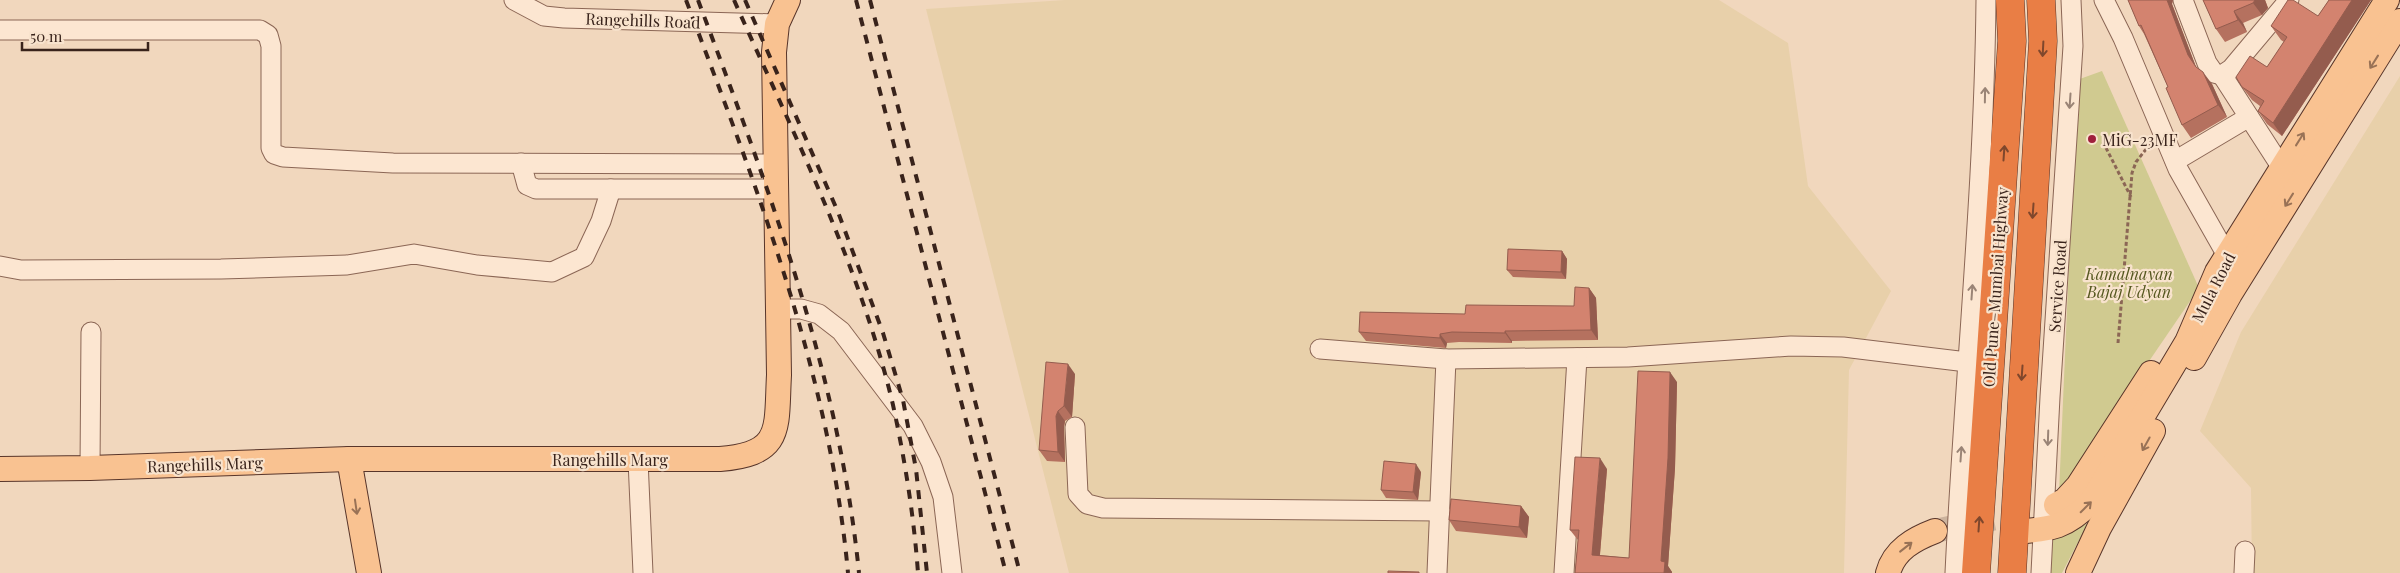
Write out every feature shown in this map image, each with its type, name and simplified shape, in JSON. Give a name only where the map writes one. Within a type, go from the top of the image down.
[{"type":"highway","name":"Old Pune–Mumbai Highway","points":[[1976,573],[2012,41],[2010,0]]},
{"type":"highway","name":"Old Pune–Mumbai Highway","points":[[2012,573],[2043,41],[2041,0]]},
{"type":"main road","name":"Rangehills Marg","points":[[0,469],[90,468],[349,459],[638,460],[740,458],[760,451],[771,439],[777,421],[778,309],[774,52],[777,24],[788,0]]},
{"type":"main road","name":"Mula Road","points":[[2013,532],[2044,530],[2076,517],[2092,501],[2187,342],[2208,292],[2228,255],[2387,0]]},
{"type":"main road","points":[[2078,573],[2099,528],[2238,280],[2400,21]]},
{"type":"main road","points":[[2056,505],[2066,500],[2078,486],[2176,334],[2208,292]]},
{"type":"main road","points":[[349,459],[368,573]]},
{"type":"main road","points":[[1888,573],[1892,560],[1904,547],[1935,531]]},
{"type":"street","name":"Rangehills Road","points":[[514,0],[544,16],[564,18],[777,24]]},
{"type":"street","points":[[1955,573],[1967,362],[1985,106],[1986,0]]},
{"type":"street","name":"Service Road","points":[[2041,573],[2050,398],[2073,46],[2072,0]]},
{"type":"street","points":[[2104,0],[2123,38],[2175,161],[2228,255],[2238,280]]},
{"type":"street","points":[[2183,0],[2207,63],[2214,73],[2222,75],[2282,168]]},
{"type":"street","points":[[2222,75],[2230,69],[2285,2]]},
{"type":"street","points":[[0,30],[260,30],[268,35],[271,46],[271,148],[274,154],[283,157],[393,163],[776,164]]},
{"type":"street","points":[[2175,161],[2249,116]]},
{"type":"street","points":[[521,163],[525,181],[530,187],[776,189]]},
{"type":"street","points":[[0,266],[21,270],[221,269],[348,264],[414,254],[477,265],[552,272],[584,257],[600,221],[611,189]]},
{"type":"street","points":[[778,309],[801,309],[819,314],[841,331],[913,426],[932,462],[943,497],[952,573]]},
{"type":"street","points":[[90,468],[91,332]]},
{"type":"street","points":[[1320,349],[1446,359],[1577,358],[1791,346],[1843,347],[1967,362]]},
{"type":"street","points":[[1564,573],[1577,358]]},
{"type":"street","points":[[1437,573],[1446,359]]},
{"type":"street","points":[[1075,427],[1078,494],[1087,504],[1103,508],[1440,511]]},
{"type":"street","points":[[638,460],[643,573]]},
{"type":"street","points":[[2244,573],[2245,551]]},
{"type":"path","points":[[2118,343],[2132,173],[2136,162],[2162,130]]},
{"type":"path","points":[[2103,142],[2131,198]]},
{"type":"shaded area","points":[[1065,0],[1719,0],[1788,43],[1808,186],[1891,291],[1849,370],[1844,573],[1069,573],[926,9]]},
{"type":"shaded area","points":[[2400,76],[2400,573],[2252,573],[2251,488],[2200,431],[2241,332]]},
{"type":"green space","name":"Kamalnayan Bajaj Udyan","points":[[2102,71],[2199,288],[2059,493],[2077,80]]},
{"type":"green space","points":[[2088,523],[2062,573],[2047,573],[2049,542]]},
{"type":"building","points":[[2128,0],[2167,0],[2188,55],[2196,67],[2203,72],[2218,105],[2182,125],[2166,88],[2168,87]]},
{"type":"building","points":[[2203,0],[2255,0],[2253,3],[2234,11],[2238,20],[2216,29]]},
{"type":"building","points":[[2288,0],[2293,0],[2318,16],[2329,0],[2352,0],[2273,123],[2258,111],[2264,101],[2242,87],[2236,77],[2250,56],[2267,67],[2287,37],[2271,26]]},
{"type":"building","points":[[1508,249],[1562,251],[1561,272],[1507,270]]},
{"type":"building","points":[[1575,287],[1589,288],[1591,330],[1505,331],[1505,333],[1452,332],[1440,334],[1440,338],[1359,332],[1360,312],[1465,314],[1466,305],[1574,306]]},
{"type":"building","points":[[1046,362],[1068,364],[1064,406],[1058,411],[1056,416],[1058,452],[1039,450]]},
{"type":"building","points":[[1638,371],[1670,372],[1668,458],[1661,561],[1665,562],[1664,573],[1575,573],[1579,530],[1570,530],[1575,457],[1600,458],[1592,555],[1629,558]]},
{"type":"building","points":[[1384,461],[1416,464],[1413,492],[1381,490]]},
{"type":"building","points":[[1451,499],[1521,506],[1519,527],[1449,520]]},
{"type":"building","points":[[1388,571],[1419,572],[1419,573],[1388,573]]},
{"type":"tunnel","points":[[1935,531],[2056,505]]},
{"type":"railway","points":[[686,0],[763,210],[807,353],[825,426],[839,499],[848,573]]},
{"type":"railway","points":[[698,0],[750,140],[797,282],[818,353],[835,425],[849,499],[859,573]]},
{"type":"railway","points":[[734,0],[823,199],[862,301],[879,353],[893,405],[905,468],[918,573]]},
{"type":"railway","points":[[745,0],[838,212],[883,333],[903,400],[916,469],[927,573]]},
{"type":"railway","points":[[856,0],[1006,573]]},
{"type":"railway","points":[[870,0],[1020,573]]},
{"type":"place","name":"MiG-23MF","points":[[2092,139]]}]
